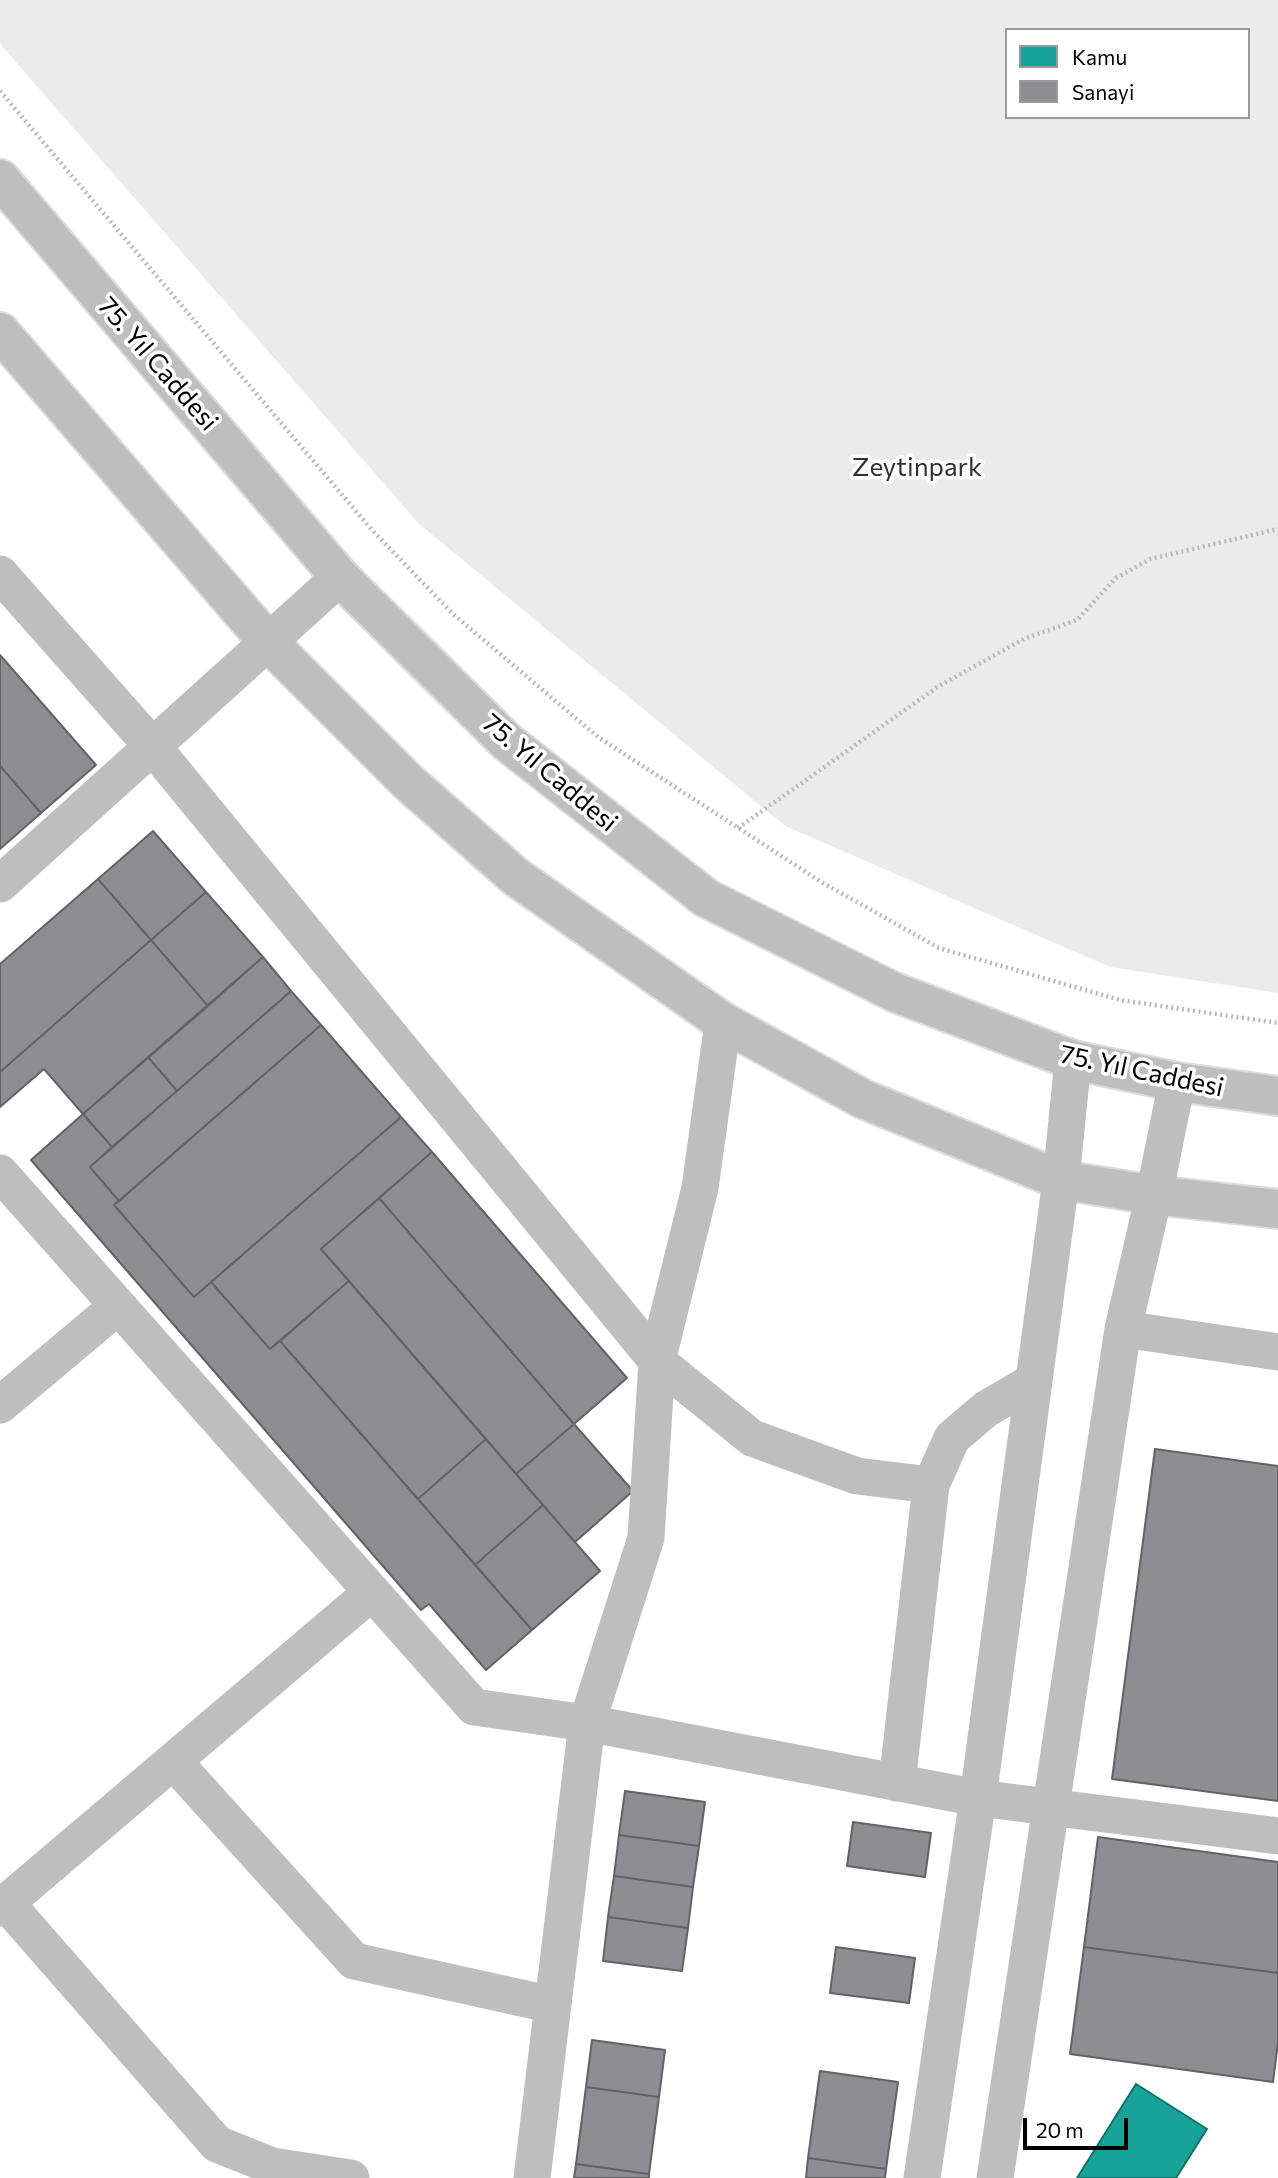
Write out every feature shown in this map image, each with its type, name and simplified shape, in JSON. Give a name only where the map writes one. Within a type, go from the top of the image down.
[{"type":"main road","name":"75. Yıl Caddesi","points":[[0,179],[340,577],[507,742],[706,898],[894,992],[1073,1060],[1177,1083],[1278,1096]]},
{"type":"main road","points":[[0,332],[268,642],[407,781],[516,877],[723,1022],[863,1099],[1061,1180],[1154,1195],[1278,1209]]},
{"type":"street","points":[[0,574],[153,747],[657,1361],[752,1438],[857,1476],[931,1485]]},
{"type":"street","points":[[0,884],[340,577]]},
{"type":"street","points":[[532,2178],[587,1723],[646,1538],[657,1361],[700,1188],[723,1022]]},
{"type":"street","points":[[922,2178],[978,1798],[1061,1180],[1073,1060]]},
{"type":"street","points":[[995,2178],[1123,1329],[1177,1083]]},
{"type":"street","points":[[0,1173],[474,1707],[587,1723],[978,1798],[1278,1836]]},
{"type":"street","points":[[0,1405],[118,1306]]},
{"type":"street","points":[[1123,1329],[1278,1352]]},
{"type":"street","points":[[897,1783],[931,1485],[952,1438],[986,1409],[1034,1381]]},
{"type":"street","points":[[351,2178],[271,2172],[217,2144],[3,1906],[372,1592]]},
{"type":"street","points":[[173,1761],[354,1961],[553,2005]]},
{"type":"path","points":[[0,91],[371,529],[453,614],[598,737],[823,883],[939,948],[1120,1000],[1278,1023]]},
{"type":"path","points":[[738,828],[939,686],[1024,639],[1077,620],[1116,578],[1150,559],[1278,529]]},
{"type":"green space","name":"Zeytinpark","points":[[0,0],[1278,0],[1278,993],[1110,967],[785,826],[419,524],[0,44]]},
{"type":"building: Kamu","points":[[1136,2084],[1207,2129],[1176,2178],[1077,2178]]},
{"type":"building: Sanayi","points":[[0,655],[96,765],[41,813],[0,766]]},
{"type":"building: Sanayi","points":[[0,766],[41,813],[0,849]]},
{"type":"building: Sanayi","points":[[153,831],[206,892],[151,940],[98,879]]},
{"type":"building: Sanayi","points":[[98,879],[151,940],[0,1072],[0,964]]},
{"type":"building: Sanayi","points":[[206,892],[263,957],[208,1006],[151,940]]},
{"type":"building: Sanayi","points":[[151,940],[208,1006],[83,1114],[44,1069],[0,1107],[0,1072]]},
{"type":"building: Sanayi","points":[[263,957],[291,991],[177,1091],[148,1057]]},
{"type":"building: Sanayi","points":[[291,991],[321,1025],[119,1201],[90,1167]]},
{"type":"building: Sanayi","points":[[321,1025],[401,1117],[194,1297],[114,1205]]},
{"type":"building: Sanayi","points":[[148,1057],[177,1091],[112,1147],[83,1114]]},
{"type":"building: Sanayi","points":[[83,1114],[112,1147],[90,1167],[119,1201],[114,1205],[194,1297],[211,1282],[270,1349],[280,1341],[532,1630],[486,1670],[429,1604],[421,1610],[31,1160]]},
{"type":"building: Sanayi","points":[[401,1117],[432,1152],[321,1249],[349,1281],[270,1349],[211,1282]]},
{"type":"building: Sanayi","points":[[432,1152],[627,1378],[574,1424],[379,1198]]},
{"type":"building: Sanayi","points":[[379,1198],[574,1424],[516,1474],[321,1249]]},
{"type":"building: Sanayi","points":[[349,1281],[486,1439],[418,1499],[280,1341]]},
{"type":"building: Sanayi","points":[[574,1424],[633,1491],[575,1542],[516,1474]]},
{"type":"building: Sanayi","points":[[486,1439],[543,1505],[475,1565],[418,1499]]},
{"type":"building: Sanayi","points":[[1155,1449],[1278,1466],[1278,1801],[1112,1779]]},
{"type":"building: Sanayi","points":[[543,1505],[600,1571],[532,1630],[475,1565]]},
{"type":"building: Sanayi","points":[[625,1791],[705,1802],[699,1846],[619,1835]]},
{"type":"building: Sanayi","points":[[853,1822],[931,1833],[925,1877],[847,1866]]},
{"type":"building: Sanayi","points":[[619,1835],[699,1846],[693,1887],[614,1876]]},
{"type":"building: Sanayi","points":[[1098,1837],[1278,1862],[1278,1973],[1084,1947]]},
{"type":"building: Sanayi","points":[[614,1876],[693,1887],[688,1928],[608,1917]]},
{"type":"building: Sanayi","points":[[608,1917],[688,1928],[682,1971],[603,1961]]},
{"type":"building: Sanayi","points":[[836,1947],[915,1958],[909,2003],[830,1993]]},
{"type":"building: Sanayi","points":[[1084,1947],[1278,1973],[1278,2043],[1273,2082],[1070,2054]]},
{"type":"building: Sanayi","points":[[592,2040],[665,2050],[659,2097],[586,2087]]},
{"type":"building: Sanayi","points":[[820,2071],[898,2082],[886,2169],[808,2158]]},
{"type":"building: Sanayi","points":[[586,2087],[659,2097],[649,2174],[576,2164]]},
{"type":"building: Sanayi","points":[[808,2158],[886,2169],[885,2178],[806,2178]]},
{"type":"building: Sanayi","points":[[576,2164],[649,2174],[649,2178],[574,2178]]}]
